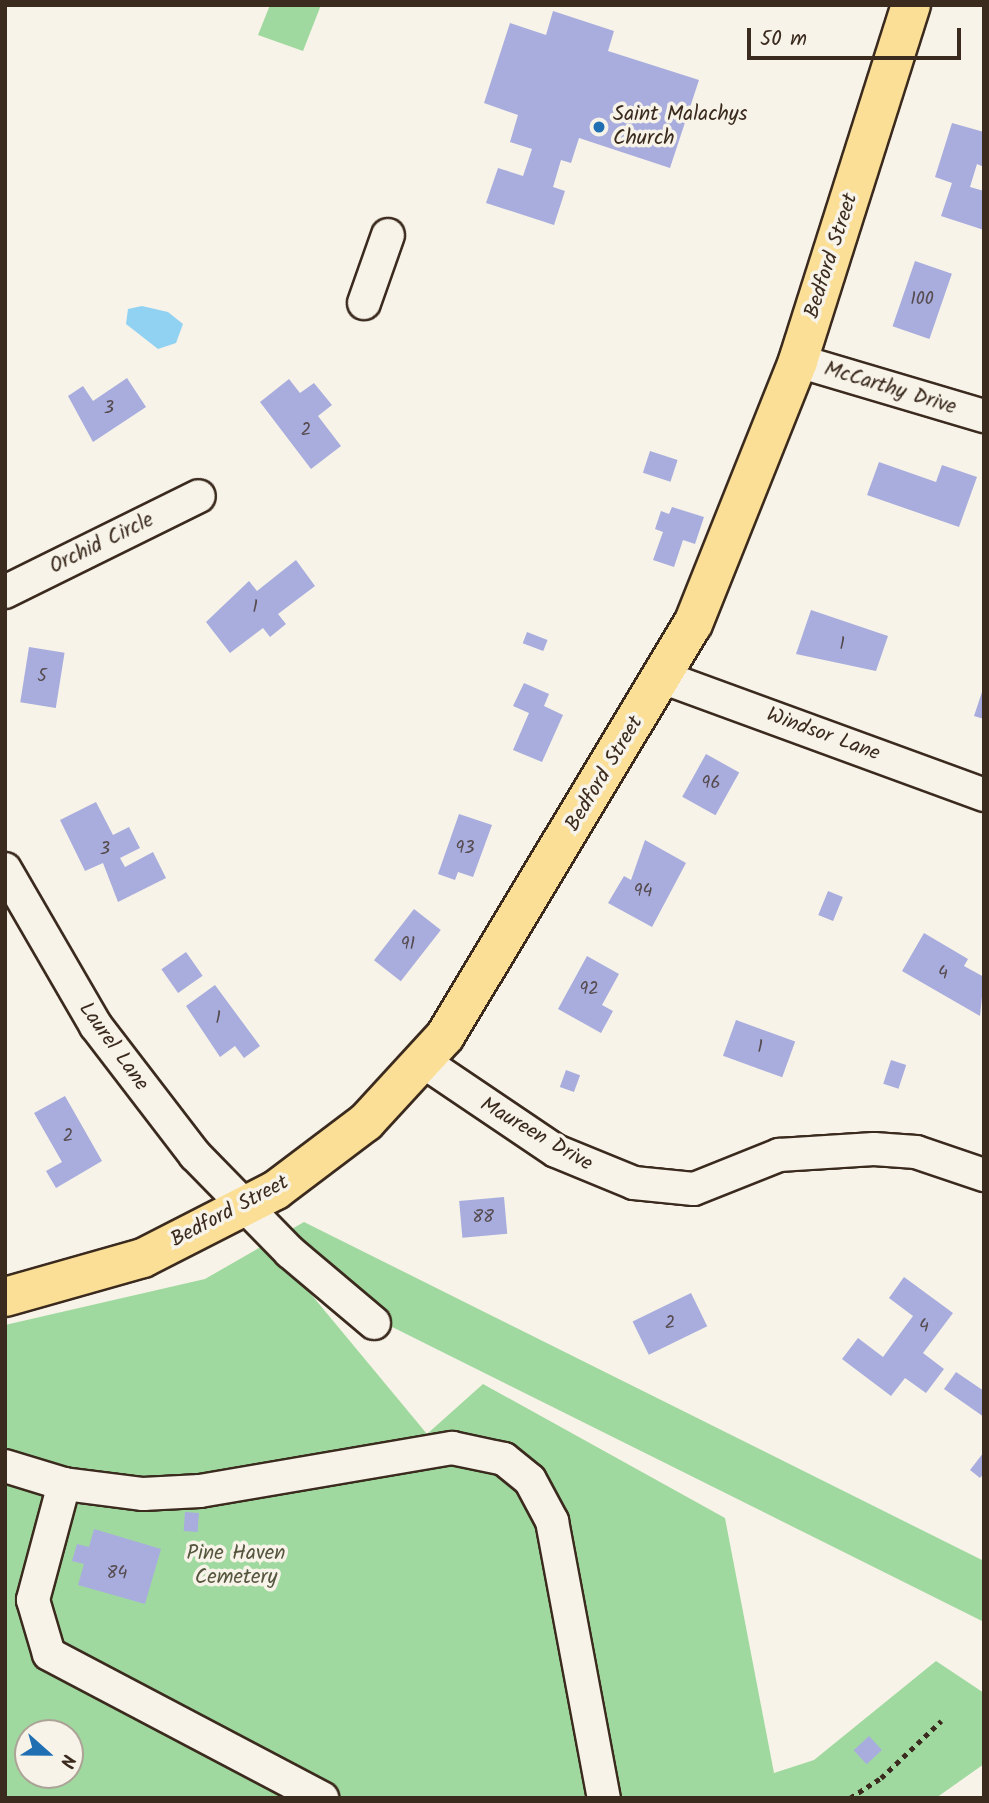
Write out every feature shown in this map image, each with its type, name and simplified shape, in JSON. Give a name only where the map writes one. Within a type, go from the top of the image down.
[{"type":"main road","name":"Bedford Street","points":[[5,1297],[143,1258],[246,1206],[346,1140],[424,1062],[517,922],[693,624],[750,491],[798,361],[911,5]]},
{"type":"street","points":[[364,303],[388,235]]},
{"type":"street","name":"McCarthy Drive","points":[[798,361],[984,416]]},
{"type":"street","name":"Orchid Circle","points":[[5,592],[199,496]]},
{"type":"street","name":"Windsor Lane","points":[[662,677],[984,795]]},
{"type":"street","name":"Laurel Lane","points":[[5,869],[96,1026],[195,1155],[246,1206],[374,1323]]},
{"type":"street","name":"Maureen Drive","points":[[424,1062],[556,1151],[634,1183],[694,1189],[779,1155],[874,1149],[916,1152],[984,1175]]},
{"type":"street","points":[[5,1466],[64,1484],[168,1493],[452,1448],[504,1459],[530,1480],[552,1521],[604,1798]]},
{"type":"street","points":[[64,1484],[33,1600],[49,1654],[322,1798]]},
{"type":"path","points":[[850,1798],[881,1778],[941,1721]]},
{"type":"green space","points":[[270,5],[321,5],[303,51],[258,35]]},
{"type":"green space","name":"Pine Haven Cemetery","points":[[304,1222],[984,1561],[984,1622],[300,1281],[427,1434],[483,1384],[725,1518],[774,1773],[814,1760],[936,1661],[984,1693],[984,1764],[936,1798],[5,1798],[5,1325],[205,1279]]},
{"type":"water","points":[[142,306],[168,312],[183,324],[176,343],[158,349],[126,324],[128,309]]},
{"type":"building","name":"Saint Malachys Church","points":[[553,11],[614,31],[608,51],[699,80],[670,168],[579,138],[571,163],[561,160],[553,187],[565,191],[554,225],[486,203],[498,168],[523,176],[532,149],[510,142],[518,115],[484,103],[510,23],[546,35]]},
{"type":"building","points":[[952,123],[984,132],[984,167],[977,164],[970,187],[984,191],[984,230],[941,216],[952,183],[935,177]]},
{"type":"building","points":[[915,261],[952,274],[929,339],[893,326]]},
{"type":"building","points":[[127,378],[146,407],[93,442],[68,396],[83,386],[93,401]]},
{"type":"building","points":[[289,379],[300,393],[314,383],[332,405],[318,416],[341,446],[311,469],[260,402]]},
{"type":"building","points":[[650,451],[678,460],[670,482],[643,473]]},
{"type":"building","points":[[879,462],[936,482],[942,465],[977,477],[959,527],[867,495]]},
{"type":"building","points":[[672,507],[704,517],[695,544],[683,540],[674,567],[653,560],[663,532],[655,529],[661,511],[669,514]]},
{"type":"building","points":[[296,560],[315,586],[278,614],[286,624],[270,637],[263,628],[230,653],[206,622],[249,581],[257,591]]},
{"type":"building","points":[[811,610],[888,636],[876,671],[796,654]]},
{"type":"building","points":[[527,632],[548,640],[543,651],[523,643]]},
{"type":"building","points":[[29,647],[65,653],[56,708],[20,702]]},
{"type":"building","points":[[524,683],[549,694],[544,706],[563,715],[542,762],[513,750],[529,713],[513,706]]},
{"type":"building","points":[[984,689],[984,719],[974,716]]},
{"type":"building","points":[[706,754],[739,772],[715,815],[682,797]]},
{"type":"building","points":[[96,802],[113,835],[129,827],[140,848],[120,858],[125,867],[153,852],[166,878],[118,902],[103,863],[85,871],[60,820]]},
{"type":"building","points":[[459,814],[492,825],[473,877],[458,872],[455,880],[438,874]]},
{"type":"building","points":[[645,840],[686,863],[652,927],[608,903],[624,876],[631,880]]},
{"type":"building","points":[[828,891],[843,897],[833,921],[818,915]]},
{"type":"building","points":[[414,909],[441,930],[401,981],[374,960]]},
{"type":"building","points":[[924,933],[968,959],[964,966],[984,977],[980,1016],[902,971]]},
{"type":"building","points":[[186,952],[203,976],[178,993],[161,969]]},
{"type":"building","points":[[587,956],[619,974],[602,1005],[613,1011],[601,1033],[558,1009]]},
{"type":"building","points":[[215,985],[260,1046],[244,1058],[235,1046],[220,1057],[186,1006]]},
{"type":"building","points":[[736,1020],[795,1042],[782,1077],[723,1056]]},
{"type":"building","points":[[891,1060],[906,1065],[898,1089],[883,1084]]},
{"type":"building","points":[[566,1070],[580,1075],[574,1092],[560,1087]]},
{"type":"building","points":[[65,1096],[102,1161],[56,1188],[46,1171],[62,1162],[34,1113]]},
{"type":"building","points":[[504,1197],[507,1234],[462,1238],[459,1201]]},
{"type":"building","points":[[904,1277],[953,1313],[923,1353],[944,1369],[926,1393],[905,1378],[891,1396],[842,1359],[858,1338],[883,1357],[913,1316],[889,1298]]},
{"type":"building","points":[[691,1293],[707,1326],[649,1355],[633,1321]]},
{"type":"building","points":[[956,1372],[984,1391],[984,1417],[944,1389]]},
{"type":"building","points":[[984,1452],[984,1473],[980,1478],[970,1470]]},
{"type":"building","points":[[185,1512],[199,1513],[198,1532],[184,1531]]},
{"type":"building","points":[[94,1529],[161,1549],[145,1604],[78,1585],[84,1564],[72,1561],[77,1544],[89,1547]]},
{"type":"building","points":[[869,1736],[882,1750],[867,1764],[854,1750]]},
{"type":"place","name":"Saint Malachys Church","points":[[599,127]]}]
